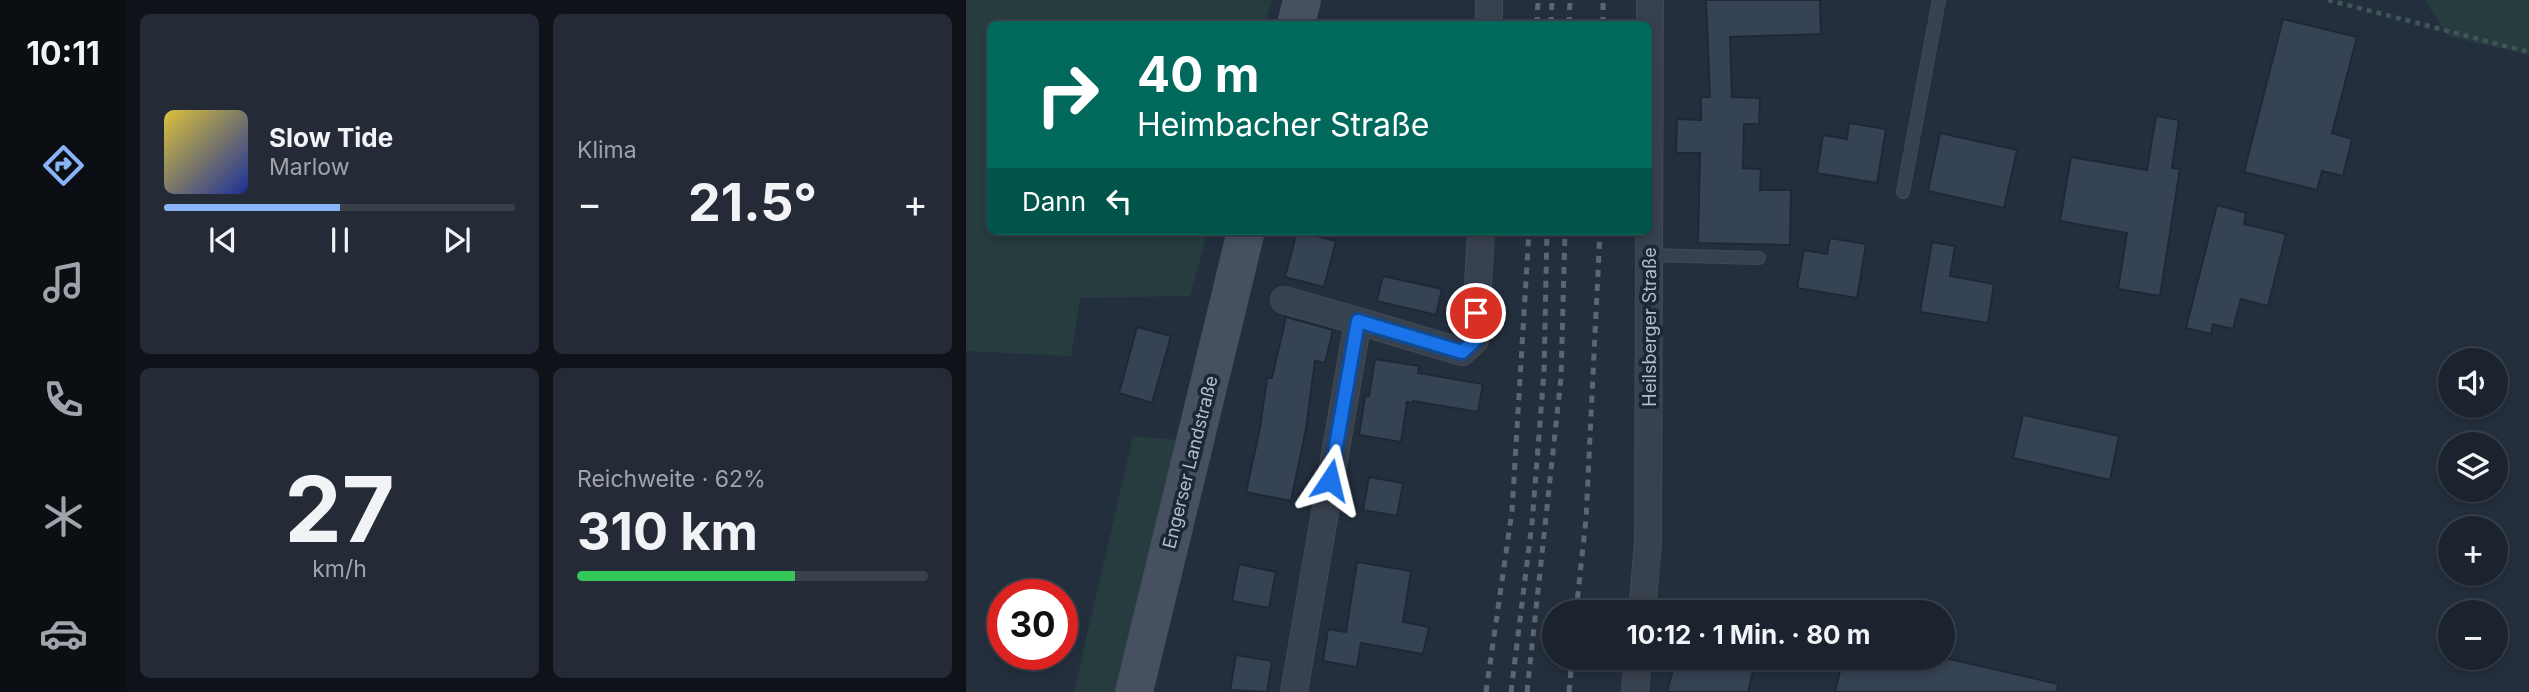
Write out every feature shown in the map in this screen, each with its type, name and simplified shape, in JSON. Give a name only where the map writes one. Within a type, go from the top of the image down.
[{"type":"main road","points":[[1297,21],[1302,0]]},
{"type":"main road","name":"Engerser Landstraße","points":[[1134,692],[1245,235]]},
{"type":"street","points":[[1489,0],[1489,21]]},
{"type":"street","name":"Heilsberger Straße","points":[[1650,0],[1650,21]]},
{"type":"street","points":[[1284,300],[1462,352],[1475,340],[1481,235]]},
{"type":"street","name":"Heilsberger Straße","points":[[1643,600],[1648,542],[1649,235]]},
{"type":"street","points":[[1294,692],[1358,321]]},
{"type":"street","points":[[1635,692],[1637,670]]},
{"type":"lane","points":[[1903,192],[1939,0]]},
{"type":"lane","points":[[1649,255],[1759,258]]},
{"type":"path","points":[[2328,0],[2529,52]]},
{"type":"green space","points":[[966,0],[1272,0],[1266,21],[987,21],[987,235],[1207,235],[1190,296],[1080,298],[1071,356],[966,351]]},
{"type":"green space","points":[[2425,0],[2529,0],[2529,55],[2447,36]]},
{"type":"green space","points":[[1133,436],[1178,440],[1119,692],[1074,692]]},
{"type":"building","points":[[1706,0],[1820,0],[1821,34],[1730,37],[1732,97],[1760,98],[1759,124],[1744,124],[1743,168],[1761,169],[1760,190],[1791,190],[1790,245],[1698,243],[1700,153],[1676,153],[1677,119],[1701,120],[1701,97],[1710,97]]},
{"type":"building","points":[[2283,19],[2357,37],[2332,133],[2352,139],[2343,176],[2322,171],[2317,190],[2244,172]]},
{"type":"building","points":[[2156,116],[2179,120],[2172,168],[2180,169],[2160,296],[2118,289],[2127,233],[2060,221],[2071,157],[2147,170]]},
{"type":"building","points":[[1849,123],[1886,129],[1877,183],[1817,173],[1823,135],[1847,139]]},
{"type":"building","points":[[1940,133],[2017,150],[2004,208],[1928,191]]},
{"type":"building","points":[[2217,205],[2246,213],[2244,224],[2286,234],[2268,306],[2241,299],[2233,329],[2213,324],[2211,334],[2186,328]]},
{"type":"building","points":[[1296,235],[1313,235],[1336,241],[1324,287],[1285,277]]},
{"type":"building","points":[[1830,238],[1866,244],[1857,298],[1797,288],[1804,250],[1827,254]]},
{"type":"building","points":[[1932,242],[1955,246],[1950,276],[1994,284],[1988,323],[1920,312]]},
{"type":"building","points":[[1383,276],[1442,289],[1436,315],[1377,301]]},
{"type":"building","points":[[1286,317],[1333,330],[1325,363],[1315,361],[1306,429],[1291,501],[1246,492],[1260,428],[1267,378],[1272,378]]},
{"type":"building","points":[[1137,327],[1171,336],[1152,403],[1119,393]]},
{"type":"building","points":[[1375,359],[1419,366],[1418,373],[1483,384],[1478,412],[1407,402],[1401,442],[1359,435],[1365,396],[1369,396]]},
{"type":"building","points":[[2023,415],[2119,436],[2110,480],[2013,458]]},
{"type":"building","points":[[1369,477],[1403,483],[1397,516],[1363,510]]},
{"type":"building","points":[[1357,562],[1411,571],[1403,622],[1429,627],[1423,654],[1361,643],[1357,667],[1323,661],[1328,629],[1346,632]]},
{"type":"building","points":[[1239,564],[1276,572],[1269,608],[1232,601]]},
{"type":"building","points":[[1236,655],[1272,661],[1267,692],[1230,690]]},
{"type":"building","points":[[1955,660],[2058,684],[2057,692],[1835,692],[1840,670],[1955,670]]},
{"type":"building","points":[[1673,670],[1753,670],[1748,692],[1667,692]]},
{"type":"railway","points":[[1537,21],[1538,0]]},
{"type":"railway","points":[[1551,21],[1552,0]]},
{"type":"railway","points":[[1569,21],[1570,0]]},
{"type":"railway","points":[[1603,0],[1603,21]]},
{"type":"railway","points":[[1486,692],[1512,511],[1529,235]]},
{"type":"railway","points":[[1511,692],[1532,523],[1544,372],[1547,235]]},
{"type":"railway","points":[[1527,692],[1561,378],[1565,235]]},
{"type":"railway","points":[[1577,600],[1586,519],[1600,235]]},
{"type":"railway","points":[[1569,692],[1571,670]]},
{"type":"route","points":[[1330,480],[1358,321],[1462,352],[1475,340],[1476,313]]}]
